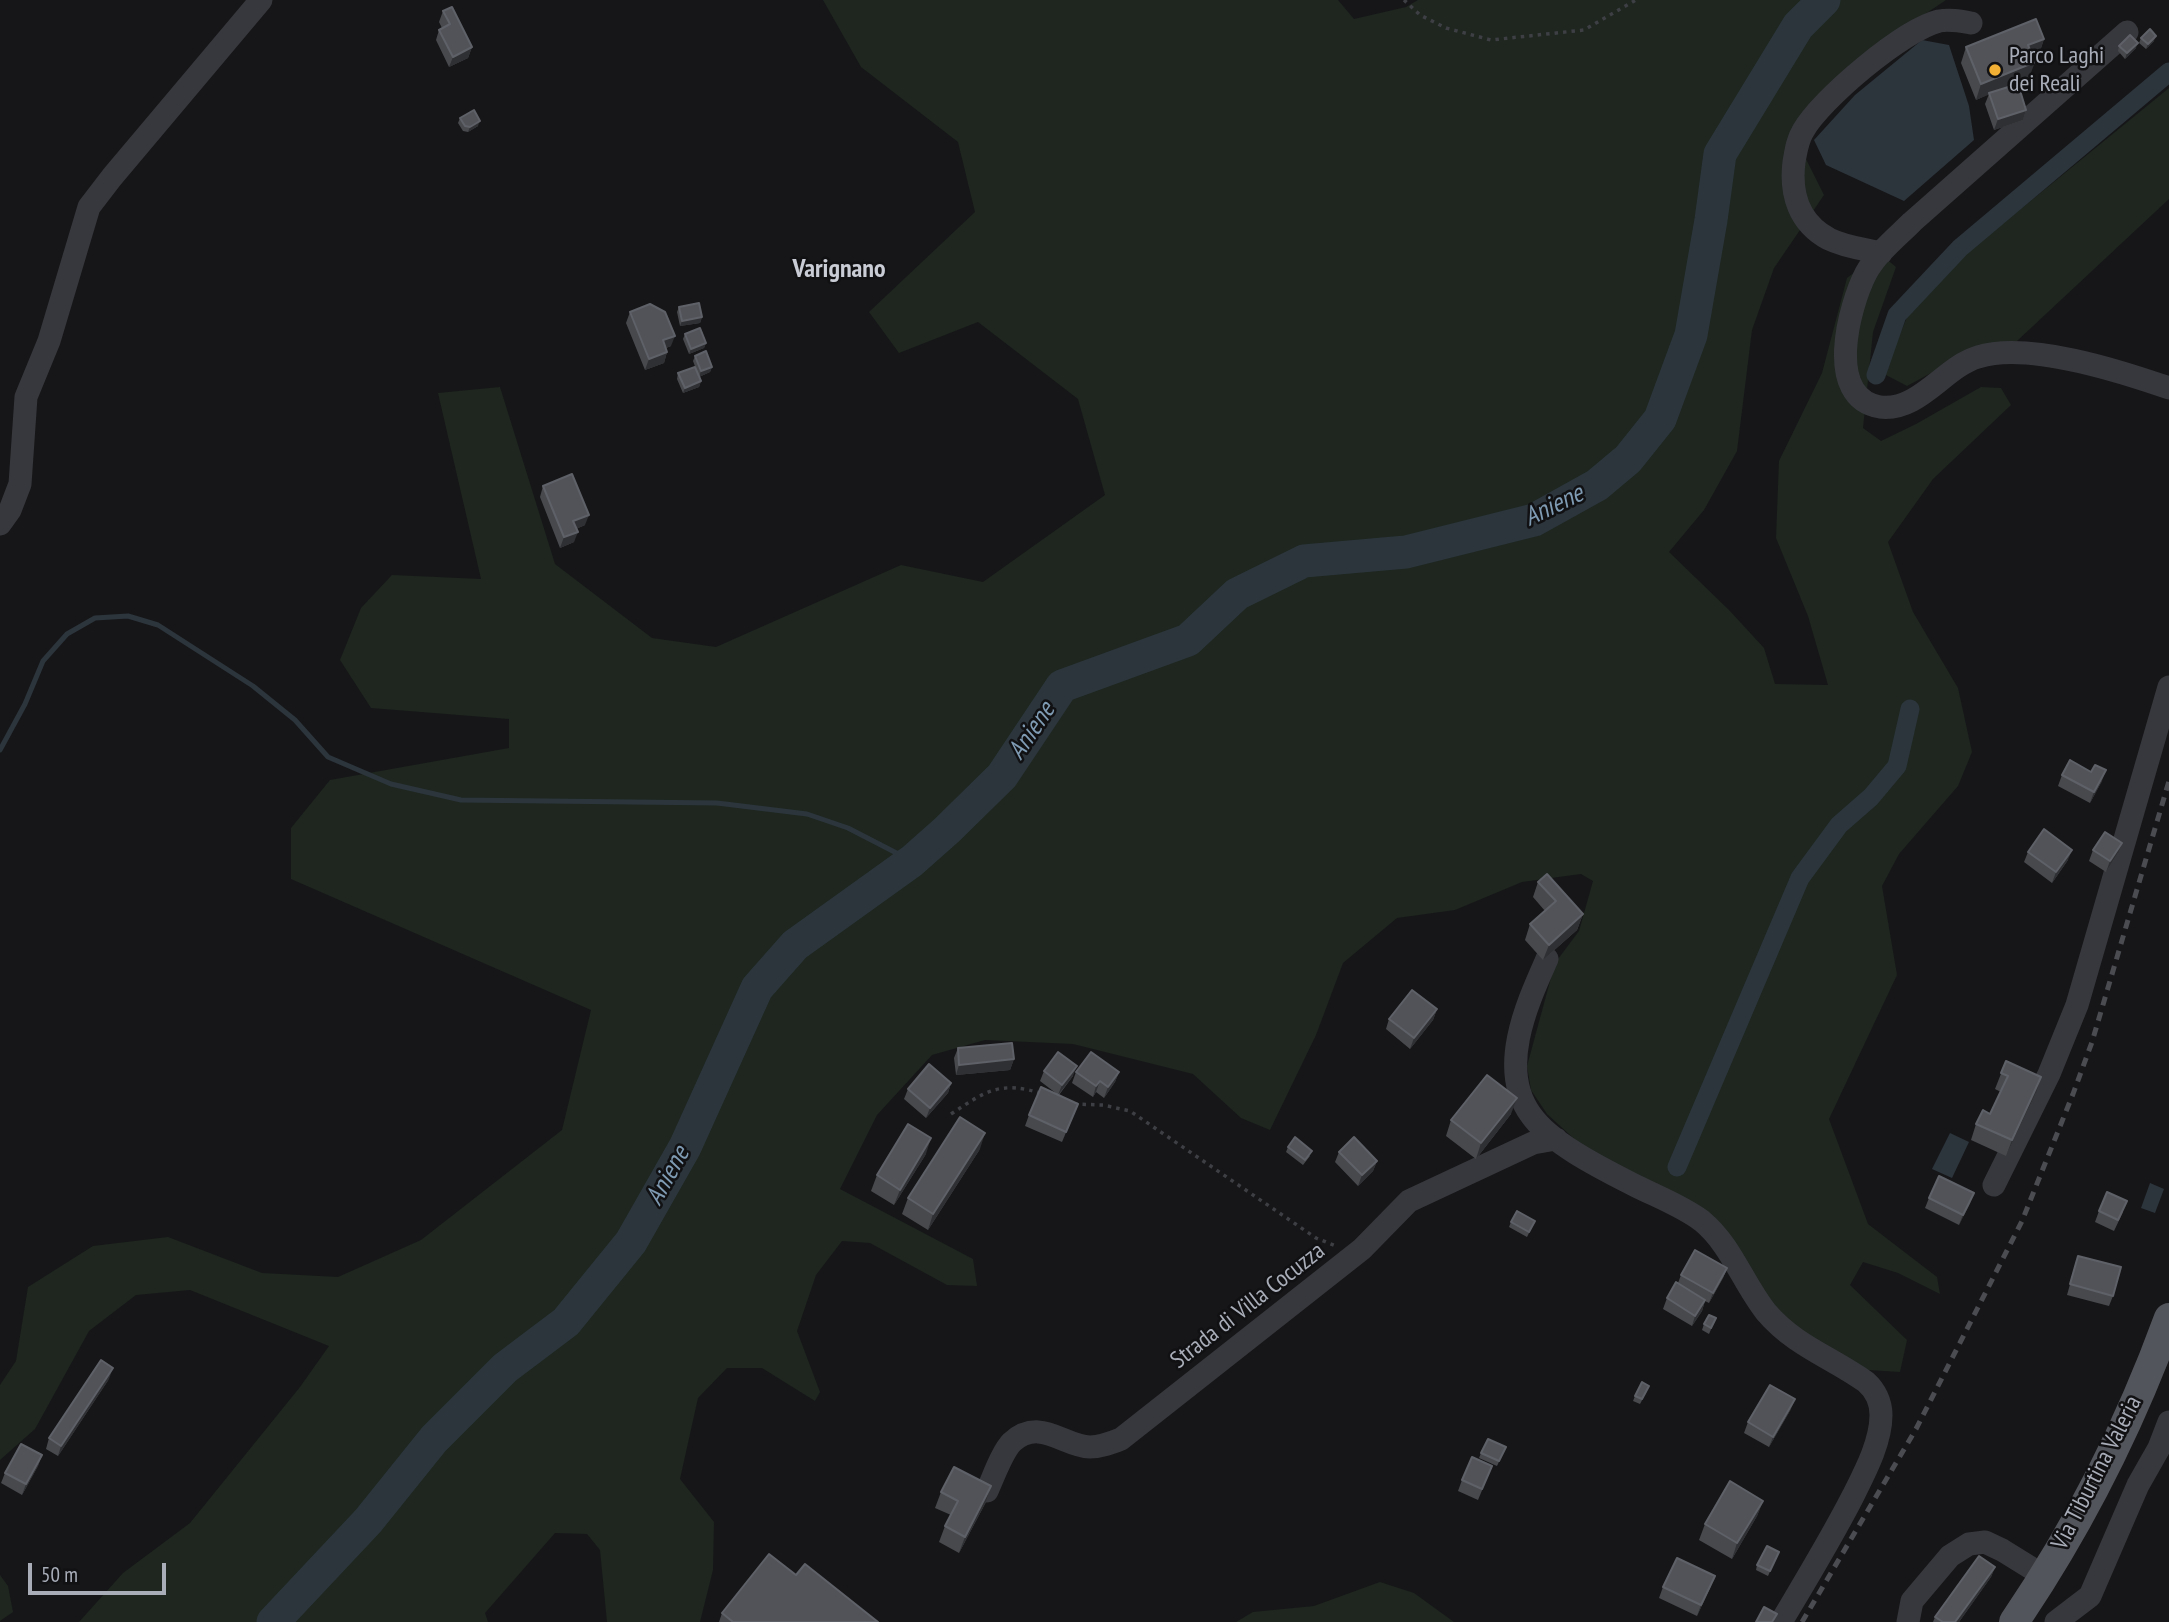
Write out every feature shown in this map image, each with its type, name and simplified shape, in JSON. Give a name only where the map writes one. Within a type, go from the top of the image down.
[{"type":"main road","name":"Via Tiburtina Valeria","points":[[2014,1622],[2068,1535],[2112,1452],[2168,1325]]},
{"type":"street","points":[[0,524],[10,510],[20,484],[26,397],[49,341],[89,207],[261,0]]},
{"type":"street","points":[[1881,253],[1829,239],[1801,214],[1793,183],[1797,143],[1808,123],[1836,94],[1913,31],[1946,20],[1971,23]]},
{"type":"street","points":[[2127,32],[1912,222],[1881,253],[1863,281],[1851,318],[1846,341],[1846,364],[1849,381],[1856,394],[1881,407],[1902,404],[1917,397],[1966,361],[1999,353],[2033,354],[2070,360],[2169,388]]},
{"type":"street","points":[[1994,1185],[2049,1073],[2077,1005],[2169,687]]},
{"type":"street","points":[[1547,959],[1531,996],[1517,1049],[1517,1071],[1523,1101],[1529,1113],[1556,1139],[1702,1222],[1723,1244],[1765,1310],[1787,1333],[1809,1349],[1859,1377],[1876,1394],[1880,1406],[1880,1422],[1870,1460],[1831,1539],[1781,1622]]},
{"type":"street","name":"Strada di Villa Cocuzza","points":[[986,1491],[1010,1444],[1020,1437],[1035,1432],[1051,1433],[1088,1447],[1106,1445],[1121,1439],[1362,1249],[1409,1200],[1533,1143],[1556,1139]]},
{"type":"street","points":[[2056,1622],[2090,1596],[2138,1485],[2159,1448],[2169,1422]]},
{"type":"street","points":[[1908,1622],[1912,1601],[1950,1556],[1969,1544],[1985,1542],[2003,1550],[2043,1576]]},
{"type":"path","points":[[1404,0],[1420,15],[1446,28],[1491,40],[1584,30],[1636,0]]},
{"type":"path","points":[[951,1114],[984,1093],[1004,1087],[1046,1095]]},
{"type":"path","points":[[1067,1102],[1077,1105],[1103,1105],[1130,1111],[1317,1238],[1333,1246],[1362,1249]]},
{"type":"shaded area","points":[[823,0],[1338,0],[1354,19],[1406,7],[1418,0],[1946,0],[1854,62],[1794,135],[1824,195],[1774,268],[1752,330],[1737,451],[1704,510],[1669,552],[1764,648],[1775,684],[1828,685],[1808,616],[1776,538],[1779,461],[1822,373],[1847,278],[1879,253],[1896,267],[1873,332],[1863,428],[1881,441],[1981,387],[2001,388],[2011,405],[1933,479],[1888,542],[1913,612],[1958,688],[1972,752],[1958,786],[1899,854],[1882,886],[1897,975],[1829,1119],[1868,1224],[1937,1277],[1940,1294],[1898,1273],[1863,1262],[1850,1285],[1907,1340],[1900,1372],[1852,1369],[1785,1323],[1726,1236],[1593,1156],[1547,1114],[1531,1090],[1527,1066],[1555,963],[1579,931],[1593,881],[1581,874],[1522,882],[1455,910],[1397,918],[1343,963],[1316,1035],[1270,1130],[1241,1118],[1193,1074],[1073,1044],[985,1040],[932,1055],[877,1115],[840,1189],[973,1259],[977,1286],[947,1285],[870,1243],[842,1241],[816,1275],[797,1331],[820,1392],[815,1401],[762,1368],[727,1368],[698,1398],[680,1479],[714,1522],[713,1570],[700,1622],[607,1622],[600,1550],[587,1534],[555,1533],[485,1613],[488,1622],[79,1622],[123,1573],[190,1523],[300,1387],[329,1346],[190,1290],[136,1295],[89,1331],[35,1429],[0,1460],[0,1385],[16,1361],[28,1287],[93,1246],[168,1237],[262,1273],[338,1277],[421,1240],[562,1130],[591,1010],[291,879],[291,828],[330,780],[509,748],[509,719],[371,708],[340,660],[361,608],[392,575],[481,579],[438,393],[500,387],[555,564],[652,638],[716,647],[901,565],[983,582],[1105,495],[1078,399],[978,322],[899,353],[869,312],[975,212],[958,142],[861,67]]},
{"type":"shaded area","points":[[1922,40],[1949,45],[1969,106],[1974,140],[1904,201],[1826,165],[1814,140],[1855,95]]},
{"type":"shaded area","points":[[2169,88],[2169,199],[2017,341],[1981,346],[1907,386],[1884,374],[1907,317],[1968,252]]},
{"type":"shaded area","points":[[1950,1133],[1969,1142],[1952,1178],[1932,1169]]},
{"type":"shaded area","points":[[2150,1183],[2164,1189],[2155,1213],[2141,1208]]},
{"type":"shaded area","points":[[0,1575],[8,1586],[13,1612],[0,1621]]},
{"type":"shaded area","points":[[1380,1582],[1414,1593],[1454,1622],[1236,1622],[1253,1612],[1314,1606]]},
{"type":"building","points":[[452,7],[472,47],[453,57],[439,30],[450,24],[443,11]]},
{"type":"building","points":[[2036,19],[2044,39],[2028,45],[2035,62],[1981,84],[1966,47]]},
{"type":"building","points":[[2150,29],[2156,36],[2148,44],[2141,38]]},
{"type":"building","points":[[2130,35],[2138,43],[2127,53],[2119,46]]},
{"type":"building","points":[[2018,84],[2026,110],[1998,119],[1989,93]]},
{"type":"building","points":[[474,110],[480,121],[470,127],[465,126],[460,118]]},
{"type":"building","points":[[699,303],[702,317],[682,321],[679,307]]},
{"type":"building","points":[[650,304],[665,312],[675,336],[663,340],[667,352],[649,359],[630,312]]},
{"type":"building","points":[[700,328],[706,343],[691,349],[685,334]]},
{"type":"building","points":[[706,351],[712,367],[701,371],[695,356]]},
{"type":"building","points":[[695,367],[701,381],[685,388],[678,373]]},
{"type":"building","points":[[572,474],[589,515],[573,521],[578,532],[564,537],[543,486]]},
{"type":"building","points":[[2070,760],[2091,772],[2095,765],[2106,770],[2094,792],[2062,775]]},
{"type":"building","points":[[2044,829],[2072,850],[2056,872],[2028,852]]},
{"type":"building","points":[[2105,832],[2122,843],[2110,861],[2093,850]]},
{"type":"building","points":[[1547,874],[1583,914],[1549,945],[1530,924],[1556,901],[1538,882]]},
{"type":"building","points":[[1412,990],[1437,1009],[1414,1038],[1389,1019]]},
{"type":"building","points":[[1012,1043],[1014,1059],[959,1065],[958,1048]]},
{"type":"building","points":[[1058,1052],[1077,1066],[1062,1085],[1044,1071]]},
{"type":"building","points":[[1091,1052],[1119,1072],[1108,1087],[1100,1081],[1096,1086],[1076,1072]]},
{"type":"building","points":[[2006,1061],[2041,1077],[2012,1140],[1976,1124],[1983,1110],[1990,1114],[2008,1076],[2001,1073]]},
{"type":"building","points":[[929,1064],[951,1083],[930,1108],[908,1089]]},
{"type":"building","points":[[1487,1075],[1517,1098],[1481,1143],[1451,1120]]},
{"type":"building","points":[[1041,1087],[1078,1104],[1066,1132],[1029,1115]]},
{"type":"building","points":[[960,1117],[985,1133],[933,1214],[908,1198]]},
{"type":"building","points":[[908,1124],[931,1138],[900,1190],[877,1175]]},
{"type":"building","points":[[1295,1137],[1312,1151],[1305,1160],[1288,1147]]},
{"type":"building","points":[[1354,1137],[1377,1161],[1362,1175],[1339,1152]]},
{"type":"building","points":[[1939,1176],[1974,1193],[1963,1215],[1929,1198]]},
{"type":"building","points":[[2107,1192],[2127,1201],[2118,1220],[2099,1211]]},
{"type":"building","points":[[1517,1211],[1535,1221],[1529,1232],[1511,1222]]},
{"type":"building","points":[[1695,1250],[1727,1268],[1713,1293],[1681,1275]]},
{"type":"building","points":[[2078,1256],[2121,1267],[2113,1296],[2070,1284]]},
{"type":"building","points":[[1676,1282],[1705,1300],[1695,1316],[1667,1298]]},
{"type":"building","points":[[1709,1315],[1716,1318],[1711,1328],[1704,1324]]},
{"type":"building","points":[[101,1360],[113,1368],[61,1446],[49,1438]]},
{"type":"building","points":[[1642,1382],[1649,1386],[1642,1399],[1635,1396]]},
{"type":"building","points":[[1770,1385],[1795,1399],[1773,1437],[1748,1422]]},
{"type":"building","points":[[1488,1439],[1506,1447],[1499,1461],[1481,1453]]},
{"type":"building","points":[[21,1444],[42,1455],[26,1484],[5,1473]]},
{"type":"building","points":[[1472,1457],[1492,1466],[1482,1489],[1462,1480]]},
{"type":"building","points":[[954,1467],[991,1486],[965,1537],[945,1526],[958,1501],[941,1492]]},
{"type":"building","points":[[1730,1481],[1763,1501],[1737,1543],[1705,1524]]},
{"type":"building","points":[[1767,1546],[1779,1552],[1770,1571],[1757,1565]]},
{"type":"building","points":[[769,1554],[796,1575],[805,1564],[878,1622],[733,1622],[722,1613]]},
{"type":"building","points":[[1979,1556],[1995,1567],[1955,1622],[1943,1622],[1935,1617]]},
{"type":"building","points":[[1677,1558],[1715,1576],[1701,1605],[1663,1587]]},
{"type":"building","points":[[1764,1607],[1777,1614],[1772,1622],[1756,1622]]},
{"type":"waterway","name":"Aniene","points":[[273,1622],[368,1521],[434,1439],[505,1368],[566,1322],[631,1242],[685,1147],[757,988],[795,945],[912,861],[1002,776],[1062,686],[1188,640],[1237,594],[1304,561],[1406,552],[1534,520],[1597,485],[1628,459],[1660,419],[1691,335],[1720,154],[1798,26],[1824,0]]},
{"type":"waterway","points":[[1876,375],[1897,315],[1960,248],[2169,72]]},
{"type":"waterway","points":[[0,750],[25,704],[43,661],[67,634],[95,618],[128,616],[158,625],[253,686],[295,720],[328,757],[391,784],[461,800],[717,803],[807,814],[848,828],[912,861]]},
{"type":"waterway","points":[[1677,1167],[1800,878],[1839,825],[1871,797],[1897,766],[1910,709]]},
{"type":"railway","points":[[1802,1622],[1916,1429],[2022,1221],[2092,1042],[2169,781]]},
{"type":"place","name":"Parco Laghi dei Reali","points":[[1995,70]]},
{"type":"district","name":"Varignano","points":[[839,270]]}]
